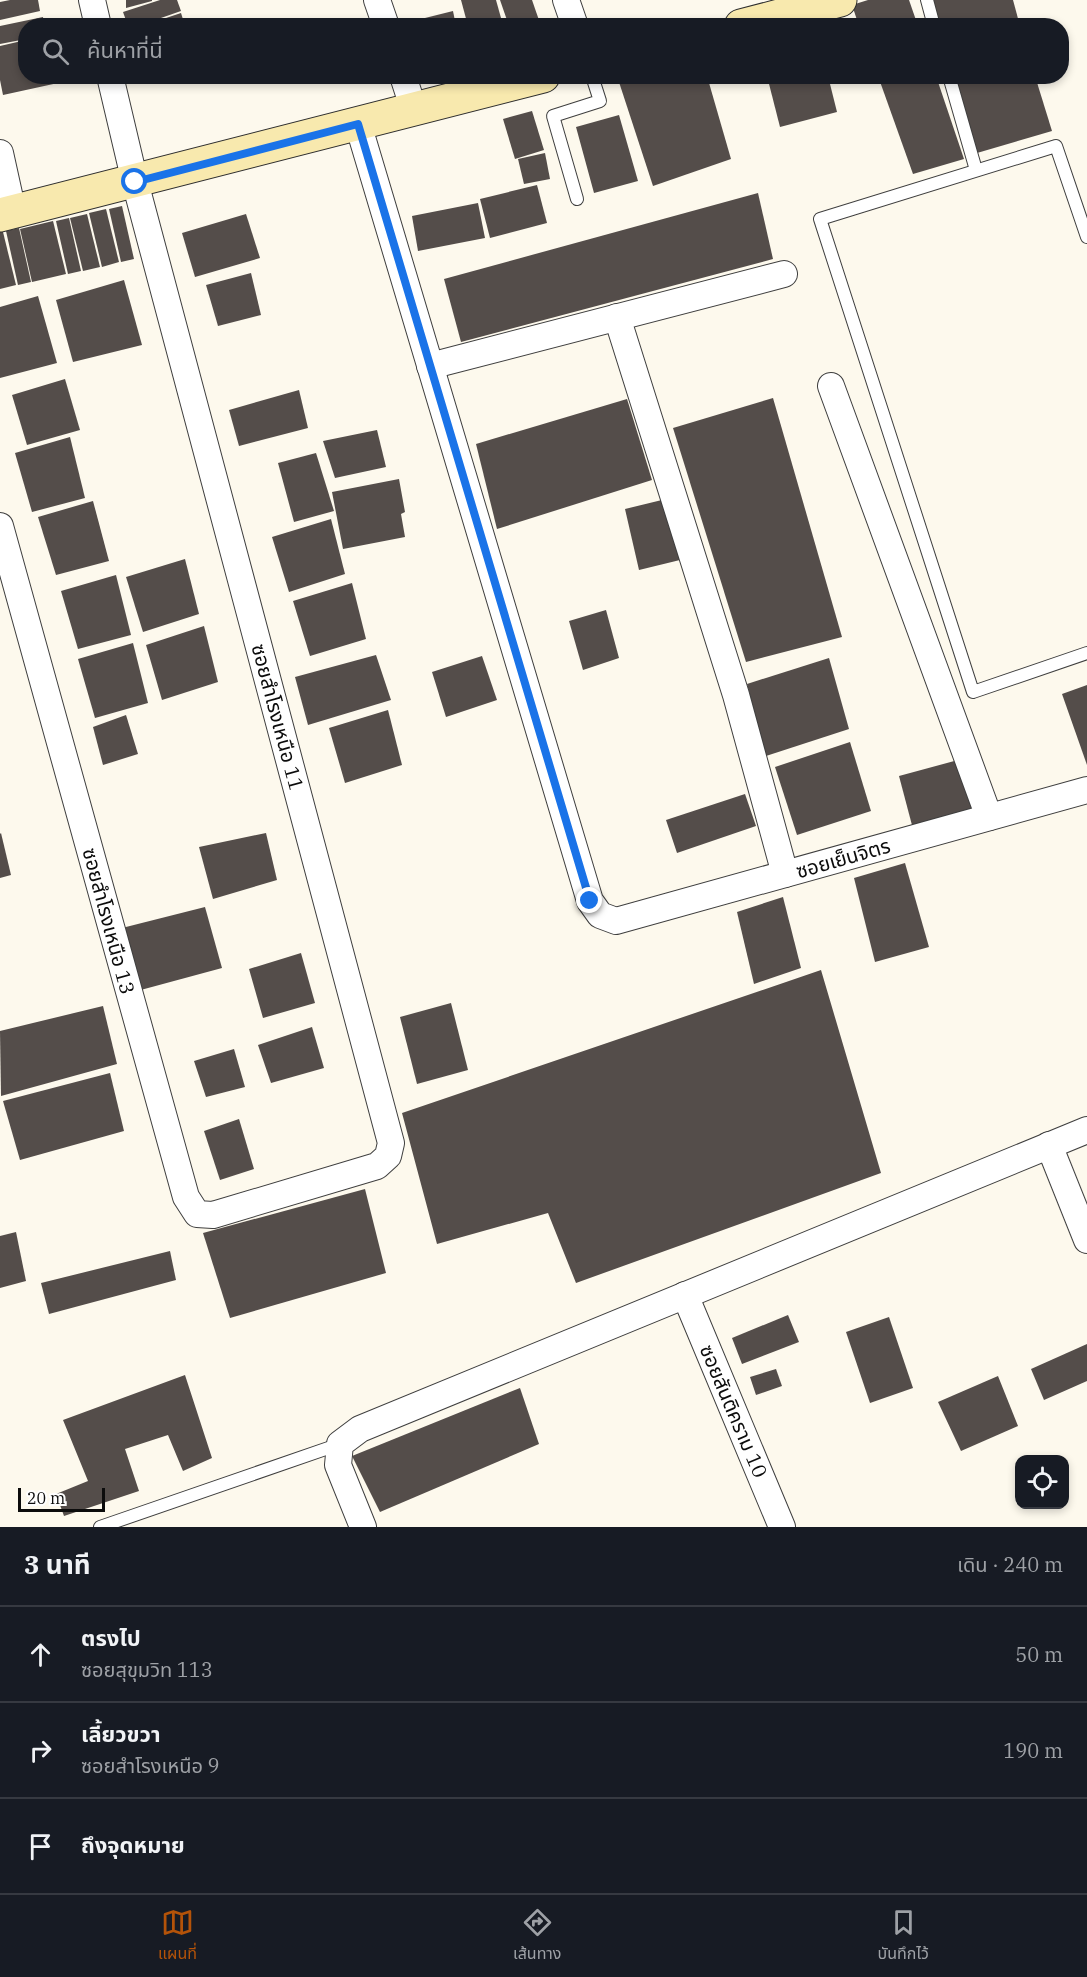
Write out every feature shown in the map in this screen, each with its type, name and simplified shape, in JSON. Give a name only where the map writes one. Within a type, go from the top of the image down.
[{"type":"main road","points":[[771,18],[840,0]]},
{"type":"main road","points":[[6,214],[513,84]]},
{"type":"street","points":[[92,0],[96,18]]},
{"type":"street","points":[[377,0],[383,18]]},
{"type":"street","points":[[566,0],[572,18]]},
{"type":"street","name":"ซอยสำโรงเหนือ 11","points":[[112,84],[135,182],[391,1143],[388,1156],[377,1166],[295,1190]]},
{"type":"street","points":[[406,84],[414,110]]},
{"type":"street","points":[[358,124],[430,366],[784,274]]},
{"type":"street","points":[[0,153],[6,214]]},
{"type":"street","points":[[617,317],[736,695],[785,874]]},
{"type":"street","name":"ซอยเย็นจิตร","points":[[430,366],[590,901],[600,915],[616,921],[1087,790]]},
{"type":"street","points":[[831,386],[989,817]]},
{"type":"street","name":"ซอยสำโรงเหนือ 13","points":[[0,526],[186,1197],[197,1214],[213,1215],[295,1190]]},
{"type":"street","points":[[363,1527],[338,1465],[340,1444],[360,1429],[1087,1130]]},
{"type":"street","points":[[1049,1145],[1087,1240]]},
{"type":"street","name":"ซอยสันติคราม 10","points":[[686,1295],[782,1527]]},
{"type":"lane","points":[[927,0],[932,18]]},
{"type":"lane","points":[[577,199],[553,116],[600,100],[595,84]]},
{"type":"lane","points":[[951,84],[976,170]]},
{"type":"lane","points":[[1087,237],[1056,146],[820,219],[973,692],[1087,653]]},
{"type":"lane","points":[[100,1527],[340,1444]]},
{"type":"building","points":[[38,0],[40,11],[0,20],[0,2]]},
{"type":"building","points":[[126,0],[152,0],[152,1],[126,8]]},
{"type":"building","points":[[160,0],[177,0],[181,11],[161,18],[125,18],[123,12]]},
{"type":"building","points":[[461,0],[496,0],[501,18],[466,18]]},
{"type":"building","points":[[500,0],[532,0],[538,18],[506,18]]},
{"type":"building","points":[[868,0],[909,0],[915,18],[856,18],[852,5]]},
{"type":"building","points":[[931,0],[1013,0],[1018,18],[937,18]]},
{"type":"building","points":[[453,11],[454,18],[425,18]]},
{"type":"building","points":[[181,13],[183,18],[166,18]]},
{"type":"building","points":[[18,22],[18,41],[0,44],[0,26]]},
{"type":"building","points":[[18,42],[18,84],[53,84],[3,95],[0,80],[0,46]]},
{"type":"building","points":[[620,84],[709,84],[731,159],[653,186]]},
{"type":"building","points":[[769,84],[830,84],[837,112],[780,127]]},
{"type":"building","points":[[881,84],[939,84],[964,159],[913,174]]},
{"type":"building","points":[[956,84],[1037,84],[1052,131],[977,153]]},
{"type":"building","points":[[532,111],[544,150],[515,159],[503,119]]},
{"type":"building","points":[[619,115],[638,181],[594,193],[576,127]]},
{"type":"building","points":[[545,153],[550,179],[524,184],[518,159]]},
{"type":"building","points":[[537,185],[547,223],[490,238],[480,199]]},
{"type":"building","points":[[758,193],[773,259],[461,342],[444,279]]},
{"type":"building","points":[[478,203],[485,238],[418,251],[412,216]]},
{"type":"building","points":[[122,206],[134,259],[121,262],[109,209]]},
{"type":"building","points":[[106,209],[119,262],[102,267],[89,213]]},
{"type":"building","points":[[87,214],[100,267],[83,271],[70,218]]},
{"type":"building","points":[[246,214],[260,258],[195,277],[182,233]]},
{"type":"building","points":[[69,218],[81,271],[68,274],[56,221]]},
{"type":"building","points":[[53,221],[66,274],[32,282],[20,229]]},
{"type":"building","points":[[19,228],[31,282],[18,285],[6,231]]},
{"type":"building","points":[[0,232],[3,232],[16,285],[0,289]]},
{"type":"building","points":[[251,273],[261,315],[218,326],[206,285]]},
{"type":"building","points":[[124,280],[142,345],[73,362],[56,300]]},
{"type":"building","points":[[38,296],[57,363],[0,378],[0,307]]},
{"type":"building","points":[[65,379],[80,430],[27,445],[12,395]]},
{"type":"building","points":[[299,390],[308,428],[239,446],[229,410]]},
{"type":"building","points":[[773,398],[842,637],[746,662],[673,428]]},
{"type":"building","points":[[627,399],[652,480],[497,529],[476,444]]},
{"type":"building","points":[[377,430],[386,467],[335,478],[323,441]]},
{"type":"building","points":[[70,437],[85,498],[32,512],[15,453]]},
{"type":"building","points":[[316,453],[334,511],[294,522],[278,463]]},
{"type":"building","points":[[399,479],[405,512],[401,514],[405,537],[343,549],[332,492]]},
{"type":"building","points":[[666,499],[680,560],[639,570],[625,509]]},
{"type":"building","points":[[93,501],[109,561],[56,575],[38,517]]},
{"type":"building","points":[[331,519],[345,574],[289,592],[272,537]]},
{"type":"building","points":[[185,559],[199,614],[143,632],[126,577]]},
{"type":"building","points":[[116,575],[131,635],[78,649],[61,591]]},
{"type":"building","points":[[352,583],[366,639],[310,656],[293,601]]},
{"type":"building","points":[[606,610],[619,658],[583,670],[569,621]]},
{"type":"building","points":[[204,626],[218,682],[162,700],[146,645]]},
{"type":"building","points":[[133,643],[148,703],[95,718],[78,659]]},
{"type":"building","points":[[376,655],[391,700],[308,725],[295,677]]},
{"type":"building","points":[[482,656],[497,700],[446,717],[432,672]]},
{"type":"building","points":[[829,658],[849,729],[766,756],[747,684]]},
{"type":"building","points":[[1087,685],[1087,765],[1062,694]]},
{"type":"building","points":[[388,710],[402,765],[345,783],[329,728]]},
{"type":"building","points":[[126,715],[138,754],[103,765],[93,727]]},
{"type":"building","points":[[850,742],[871,811],[797,835],[775,767]]},
{"type":"building","points":[[958,760],[973,812],[913,829],[899,776]]},
{"type":"building","points":[[745,794],[756,826],[677,853],[666,820]]},
{"type":"building","points":[[266,833],[277,880],[213,899],[199,847]]},
{"type":"building","points":[[0,834],[11,875],[0,878]]},
{"type":"building","points":[[905,863],[929,947],[875,962],[854,878]]},
{"type":"building","points":[[783,897],[801,968],[754,984],[737,912]]},
{"type":"building","points":[[205,907],[222,968],[137,991],[122,928]]},
{"type":"building","points":[[301,953],[315,1003],[263,1018],[249,969]]},
{"type":"building","points":[[821,970],[881,1173],[576,1283],[548,1213],[437,1244],[402,1113]]},
{"type":"building","points":[[451,1003],[468,1070],[417,1084],[400,1017]]},
{"type":"building","points":[[103,1006],[117,1064],[1,1096],[0,1031]]},
{"type":"building","points":[[312,1027],[324,1068],[271,1083],[258,1045]]},
{"type":"building","points":[[234,1049],[245,1087],[206,1097],[194,1061]]},
{"type":"building","points":[[110,1073],[124,1131],[20,1160],[3,1101]]},
{"type":"building","points":[[239,1119],[254,1169],[220,1180],[204,1131]]},
{"type":"building","points":[[365,1189],[386,1273],[230,1318],[203,1233]]},
{"type":"building","points":[[16,1232],[26,1281],[0,1288],[0,1236]]},
{"type":"building","points":[[170,1251],[176,1280],[49,1314],[41,1283]]},
{"type":"building","points":[[788,1315],[799,1342],[742,1364],[732,1338]]},
{"type":"building","points":[[889,1317],[913,1388],[870,1403],[846,1332]]},
{"type":"building","points":[[1087,1344],[1087,1381],[1044,1400],[1031,1369]]},
{"type":"building","points":[[776,1369],[782,1386],[756,1395],[750,1377]]},
{"type":"building","points":[[185,1375],[212,1458],[183,1471],[168,1435],[125,1449],[139,1491],[64,1516],[56,1494],[88,1481],[63,1420]]},
{"type":"building","points":[[998,1376],[1018,1426],[961,1451],[938,1402]]},
{"type":"building","points":[[520,1388],[539,1444],[380,1512],[352,1456]]},
{"type":"route","points":[[135,182],[358,124],[590,901]]}]
